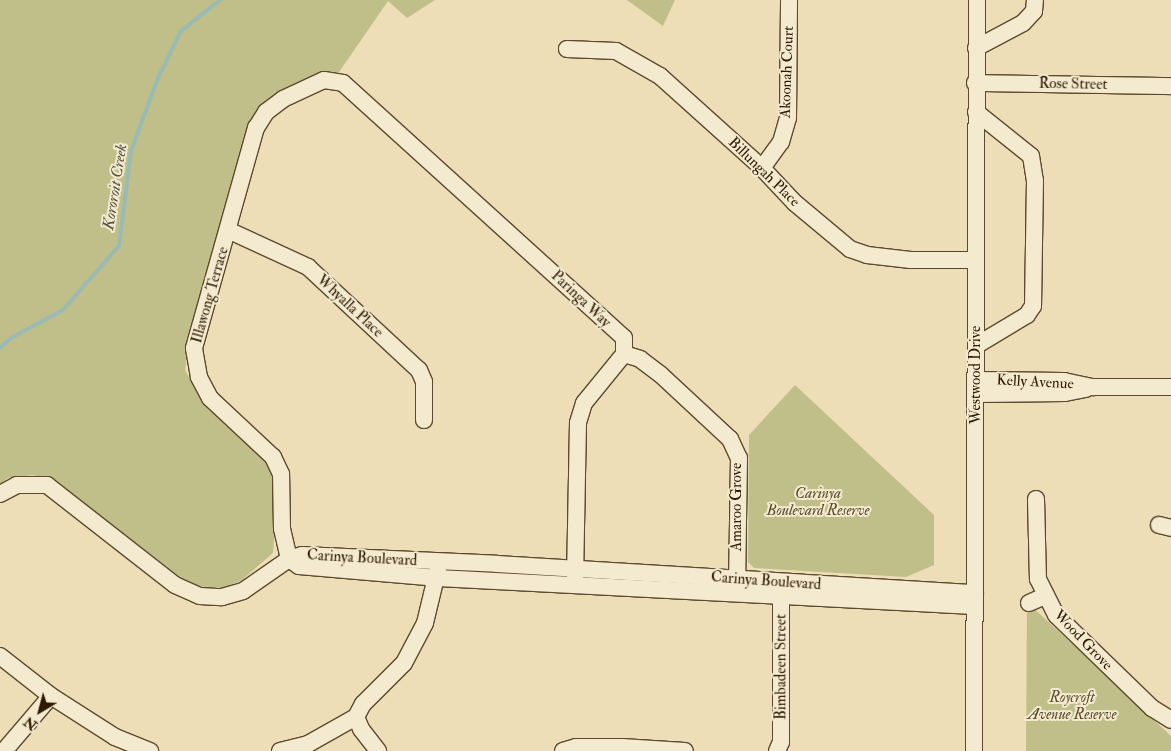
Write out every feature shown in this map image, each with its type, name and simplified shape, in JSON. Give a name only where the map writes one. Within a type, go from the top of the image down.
[{"type":"street","name":"Akoonah Court","points":[[762,168],[781,142],[788,118],[789,0]]},
{"type":"street","name":"Westwood Drive","points":[[974,751],[977,344],[974,260],[977,0]]},
{"type":"street","points":[[976,48],[1024,24],[1034,11],[1035,0]]},
{"type":"street","name":"Billungah Place","points":[[567,49],[616,51],[637,60],[660,76],[762,168],[795,203],[850,249],[867,255],[911,260],[974,260]]},
{"type":"street","name":"Illawong Terrace","points":[[288,558],[282,529],[282,474],[273,457],[210,398],[199,377],[194,348],[256,128],[266,112],[283,99],[324,80],[343,83]]},
{"type":"street","name":"Paringa Way","points":[[343,83],[624,338],[624,354]]},
{"type":"street","name":"Rose Street","points":[[975,83],[1171,86]]},
{"type":"street","points":[[976,112],[1030,156],[1035,180],[1033,306],[1027,314],[977,344]]},
{"type":"street","name":"Whyalla Place","points":[[228,230],[308,267],[419,370],[424,382],[424,420]]},
{"type":"street","points":[[576,577],[578,423],[584,403],[624,354]]},
{"type":"street","name":"Amaroo Grove","points":[[624,354],[640,359],[660,374],[730,439],[739,458],[737,586]]},
{"type":"street","name":"Kelly Avenue","points":[[976,387],[1064,381],[1093,387],[1171,387]]},
{"type":"street","points":[[0,494],[17,485],[47,486],[175,585],[200,596],[222,597],[243,591],[288,558]]},
{"type":"street","name":"Wood Grove","points":[[1036,499],[1038,579],[1045,596],[1070,630],[1152,708],[1171,720]]},
{"type":"street","name":"Carinya Boulevard","points":[[288,558],[299,566],[358,564],[974,599]]},
{"type":"street","points":[[280,751],[308,744],[356,717],[362,704],[404,663],[425,623],[438,570]]},
{"type":"street","name":"Bimbadeen Street","points":[[777,751],[781,742],[781,589]]},
{"type":"street","name":"Wood Grove","points":[[1029,603],[1045,596]]},
{"type":"street","points":[[0,656],[51,696],[115,737],[150,751]]},
{"type":"street","points":[[4,751],[51,696]]},
{"type":"street","points":[[356,717],[361,729],[378,751]]},
{"type":"street","points":[[563,751],[576,747],[684,751]]},
{"type":"green space","points":[[0,0],[435,0],[407,18],[388,1],[337,75],[328,71],[305,82],[253,120],[192,323],[185,370],[200,397],[244,437],[271,470],[277,503],[273,553],[242,580],[224,588],[192,586],[55,481],[33,475],[8,478],[0,484]]},
{"type":"green space","points":[[627,0],[675,0],[663,26]]},
{"type":"green space","name":"Carinya Boulevard Reserve","points":[[795,385],[934,515],[934,565],[906,577],[754,568],[748,562],[749,435]]},
{"type":"green space","name":"Roycroft Avenue Reserve","points":[[1027,602],[1171,736],[1171,751],[1026,751]]},
{"type":"waterway","name":"Kororoit Creek","points":[[0,348],[11,338],[63,310],[119,246],[131,151],[158,78],[181,31],[220,0]]}]
